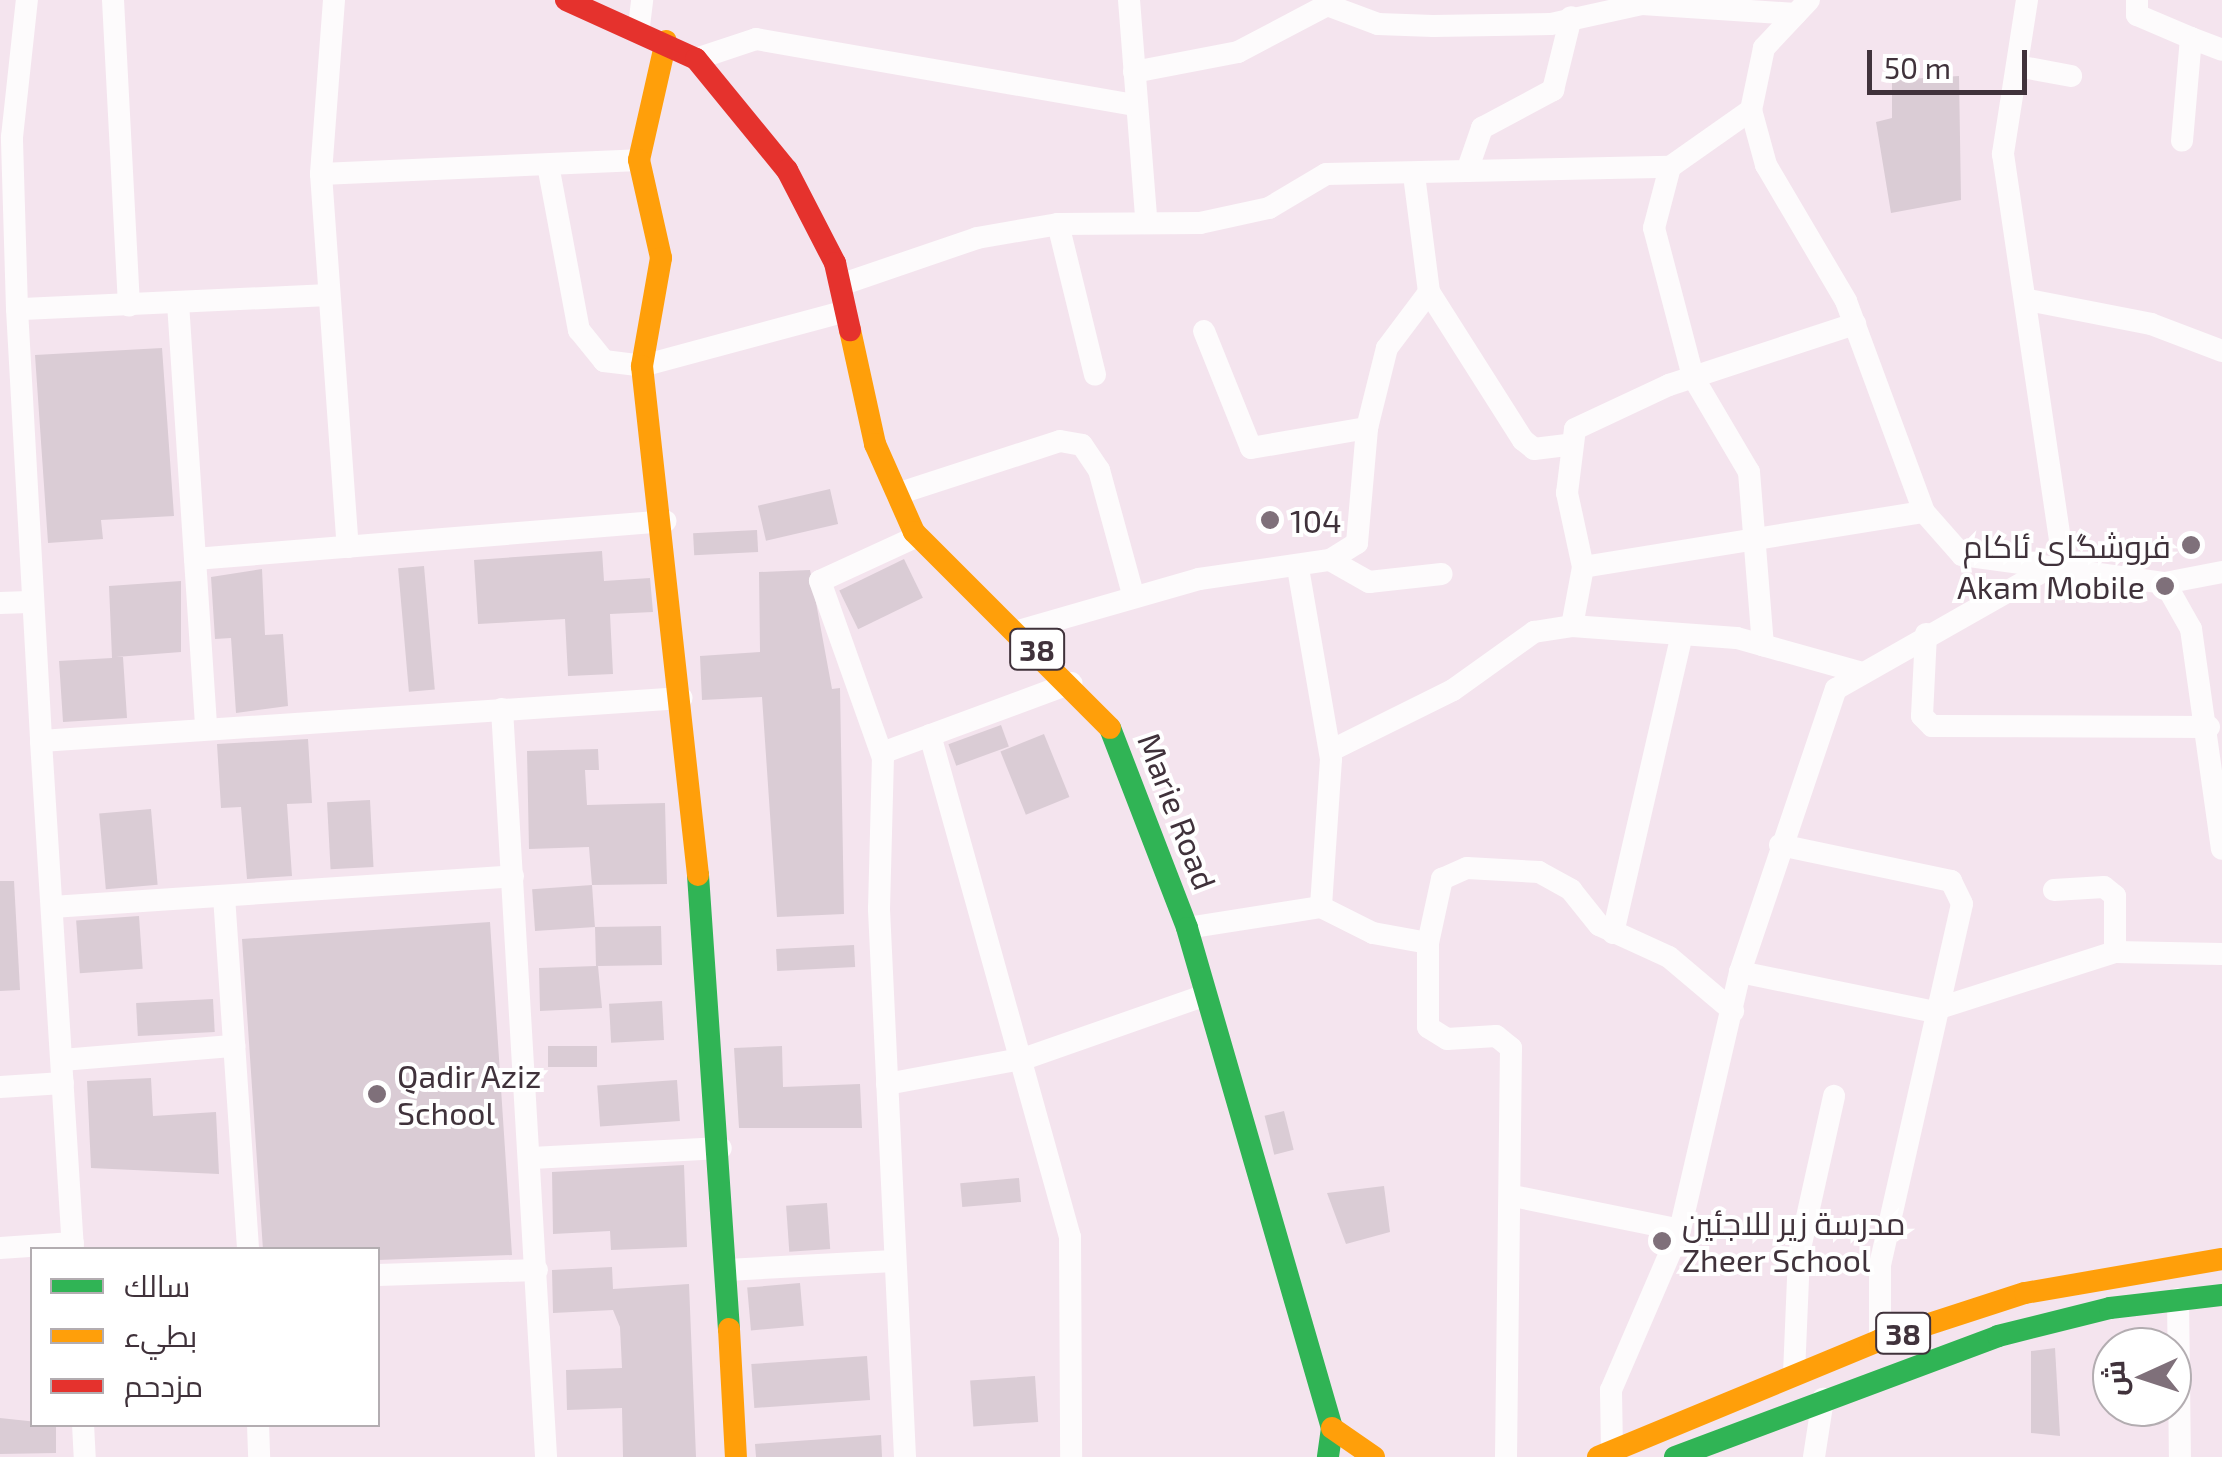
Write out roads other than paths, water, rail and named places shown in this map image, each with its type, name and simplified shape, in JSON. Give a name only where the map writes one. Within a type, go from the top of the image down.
[{"type":"main road","name":"Marie Road","points":[[566,0],[640,26],[696,59],[788,170],[840,284],[875,444],[918,536],[1071,683],[1112,730],[1187,928],[1332,1428]]},
{"type":"main road","points":[[666,41],[639,160],[661,258],[642,366],[666,521],[682,698],[720,1148],[736,1457]]},
{"type":"main road","name":"38","points":[[1605,1454],[1880,1340],[2107,1273],[2222,1259]]},
{"type":"main road","points":[[2107,1273],[2088,1294],[2110,1308]]},
{"type":"main road","name":"38","points":[[1675,1457],[1998,1336],[2110,1308],[2222,1295]]},
{"type":"main road","points":[[1987,1307],[2008,1318],[1998,1336]]},
{"type":"main road","points":[[1332,1428],[1374,1457]]},
{"type":"main road","name":"38","points":[[1328,1457],[1332,1428]]},
{"type":"street","points":[[27,0],[12,137],[18,309],[9,436],[42,741],[73,1246],[36,1247]]},
{"type":"street","points":[[113,0],[129,306]]},
{"type":"street","points":[[334,0],[321,174],[348,547]]},
{"type":"street","points":[[640,26],[642,0]]},
{"type":"street","points":[[1129,0],[1134,105],[1146,218]]},
{"type":"street","points":[[2028,0],[2004,154],[2028,300],[2053,572]]},
{"type":"street","points":[[2137,0],[2137,15],[2222,50]]},
{"type":"street","points":[[1134,72],[1238,52],[1323,2],[1378,24],[1570,17],[1642,4],[1803,7]]},
{"type":"street","points":[[1803,7],[1764,48],[1752,110],[1766,165],[1855,324],[1924,512],[1962,555],[2053,572],[2165,582],[2222,572]]},
{"type":"street","points":[[1467,171],[1482,128],[1554,90],[1570,17]]},
{"type":"street","points":[[2182,141],[2191,38]]},
{"type":"street","points":[[696,59],[756,39],[1134,105]]},
{"type":"street","points":[[2017,66],[2071,76]]},
{"type":"street","points":[[840,284],[977,238],[1058,224],[1146,218],[1200,222],[1268,208],[1326,174],[1670,167],[1752,110]]},
{"type":"street","points":[[321,174],[639,160]]},
{"type":"street","points":[[548,164],[579,330],[604,361],[642,366],[846,311]]},
{"type":"street","points":[[1670,167],[1654,228],[1693,377],[1740,445],[1763,645]]},
{"type":"street","points":[[1414,175],[1429,292],[1523,440],[1534,449],[1568,444]]},
{"type":"street","points":[[1058,224],[1095,376]]},
{"type":"street","points":[[1018,631],[1133,594],[1330,560],[1357,543],[1367,428],[1387,348],[1429,292]]},
{"type":"street","points":[[18,309],[328,295]]},
{"type":"street","points":[[2028,300],[2151,324],[2222,350]]},
{"type":"street","points":[[178,303],[206,728]]},
{"type":"street","points":[[1572,626],[1583,567],[1570,530],[1568,444],[1575,429],[1693,377],[1855,324]]},
{"type":"street","points":[[1204,330],[1251,448],[1367,428]]},
{"type":"street","points":[[898,494],[1060,441],[1082,445],[1099,470],[1133,594]]},
{"type":"street","points":[[1583,567],[1750,535],[1924,512]]},
{"type":"street","points":[[194,559],[666,521]]},
{"type":"street","points":[[905,1457],[887,1084],[882,753],[820,581],[918,536]]},
{"type":"street","points":[[1330,560],[1347,577],[1369,582],[1442,574]]},
{"type":"street","points":[[1298,568],[1330,751],[1321,907]]},
{"type":"street","points":[[1605,1454],[1611,1390],[1680,1230],[1740,972],[1819,725],[1836,689],[1926,634],[2053,572]]},
{"type":"street","points":[[2165,582],[2191,629],[2220,804],[2222,849]]},
{"type":"street","points":[[0,604],[29,602]]},
{"type":"street","points":[[1330,751],[1453,690],[1534,632],[1572,626],[1763,645],[1859,672]]},
{"type":"street","points":[[1613,933],[1682,634]]},
{"type":"street","points":[[1926,634],[1922,716],[1932,726],[2208,726]]},
{"type":"street","points":[[882,753],[1071,683]]},
{"type":"street","points":[[42,741],[682,698]]},
{"type":"street","points":[[502,709],[532,1158],[546,1457]]},
{"type":"street","points":[[930,735],[1026,1058],[1070,1237],[1071,1457]]},
{"type":"street","points":[[1780,844],[1951,881],[1962,904],[1942,1007],[1880,1265],[1880,1340]]},
{"type":"street","points":[[1506,1457],[1514,1196],[1511,1048],[1496,1036],[1447,1039],[1428,1027],[1428,942],[1442,879],[1466,868],[1539,872],[1613,933],[1669,957],[1733,1011]]},
{"type":"street","points":[[52,907],[512,876]]},
{"type":"street","points":[[2054,890],[2104,888],[2115,896],[2115,952]]},
{"type":"street","points":[[224,896],[248,1247]]},
{"type":"street","points":[[1187,928],[1321,907],[1373,934],[1428,942]]},
{"type":"street","points":[[1740,972],[1942,1007],[2115,952],[2222,954]]},
{"type":"street","points":[[887,1084],[1026,1058],[1206,995]]},
{"type":"street","points":[[0,1087],[62,1071],[234,1046]]},
{"type":"street","points":[[1794,1374],[1799,1252],[1834,1096]]},
{"type":"street","points":[[532,1158],[720,1148]]},
{"type":"street","points":[[1514,1196],[1680,1230]]},
{"type":"street","points":[[0,1248],[30,1247]]},
{"type":"street","points":[[726,1270],[894,1261]]},
{"type":"street","points":[[380,1275],[537,1270]]},
{"type":"street","points":[[2178,1299],[2180,1457]]},
{"type":"street","points":[[1814,1457],[1822,1399]]},
{"type":"street","points":[[83,1427],[85,1457]]},
{"type":"street","points":[[258,1427],[259,1457]]},
{"type":"place","name":"104","points":[[1270,520]]},
{"type":"place","name":"فروشگای ئاکام","points":[[2191,545]]},
{"type":"place","name":"Akam Mobile","points":[[2165,586]]},
{"type":"place","name":"Qadir Aziz School","points":[[377,1094]]},
{"type":"place","name":"مدرسة زير للاجئين Zheer School","points":[[1662,1241]]}]
